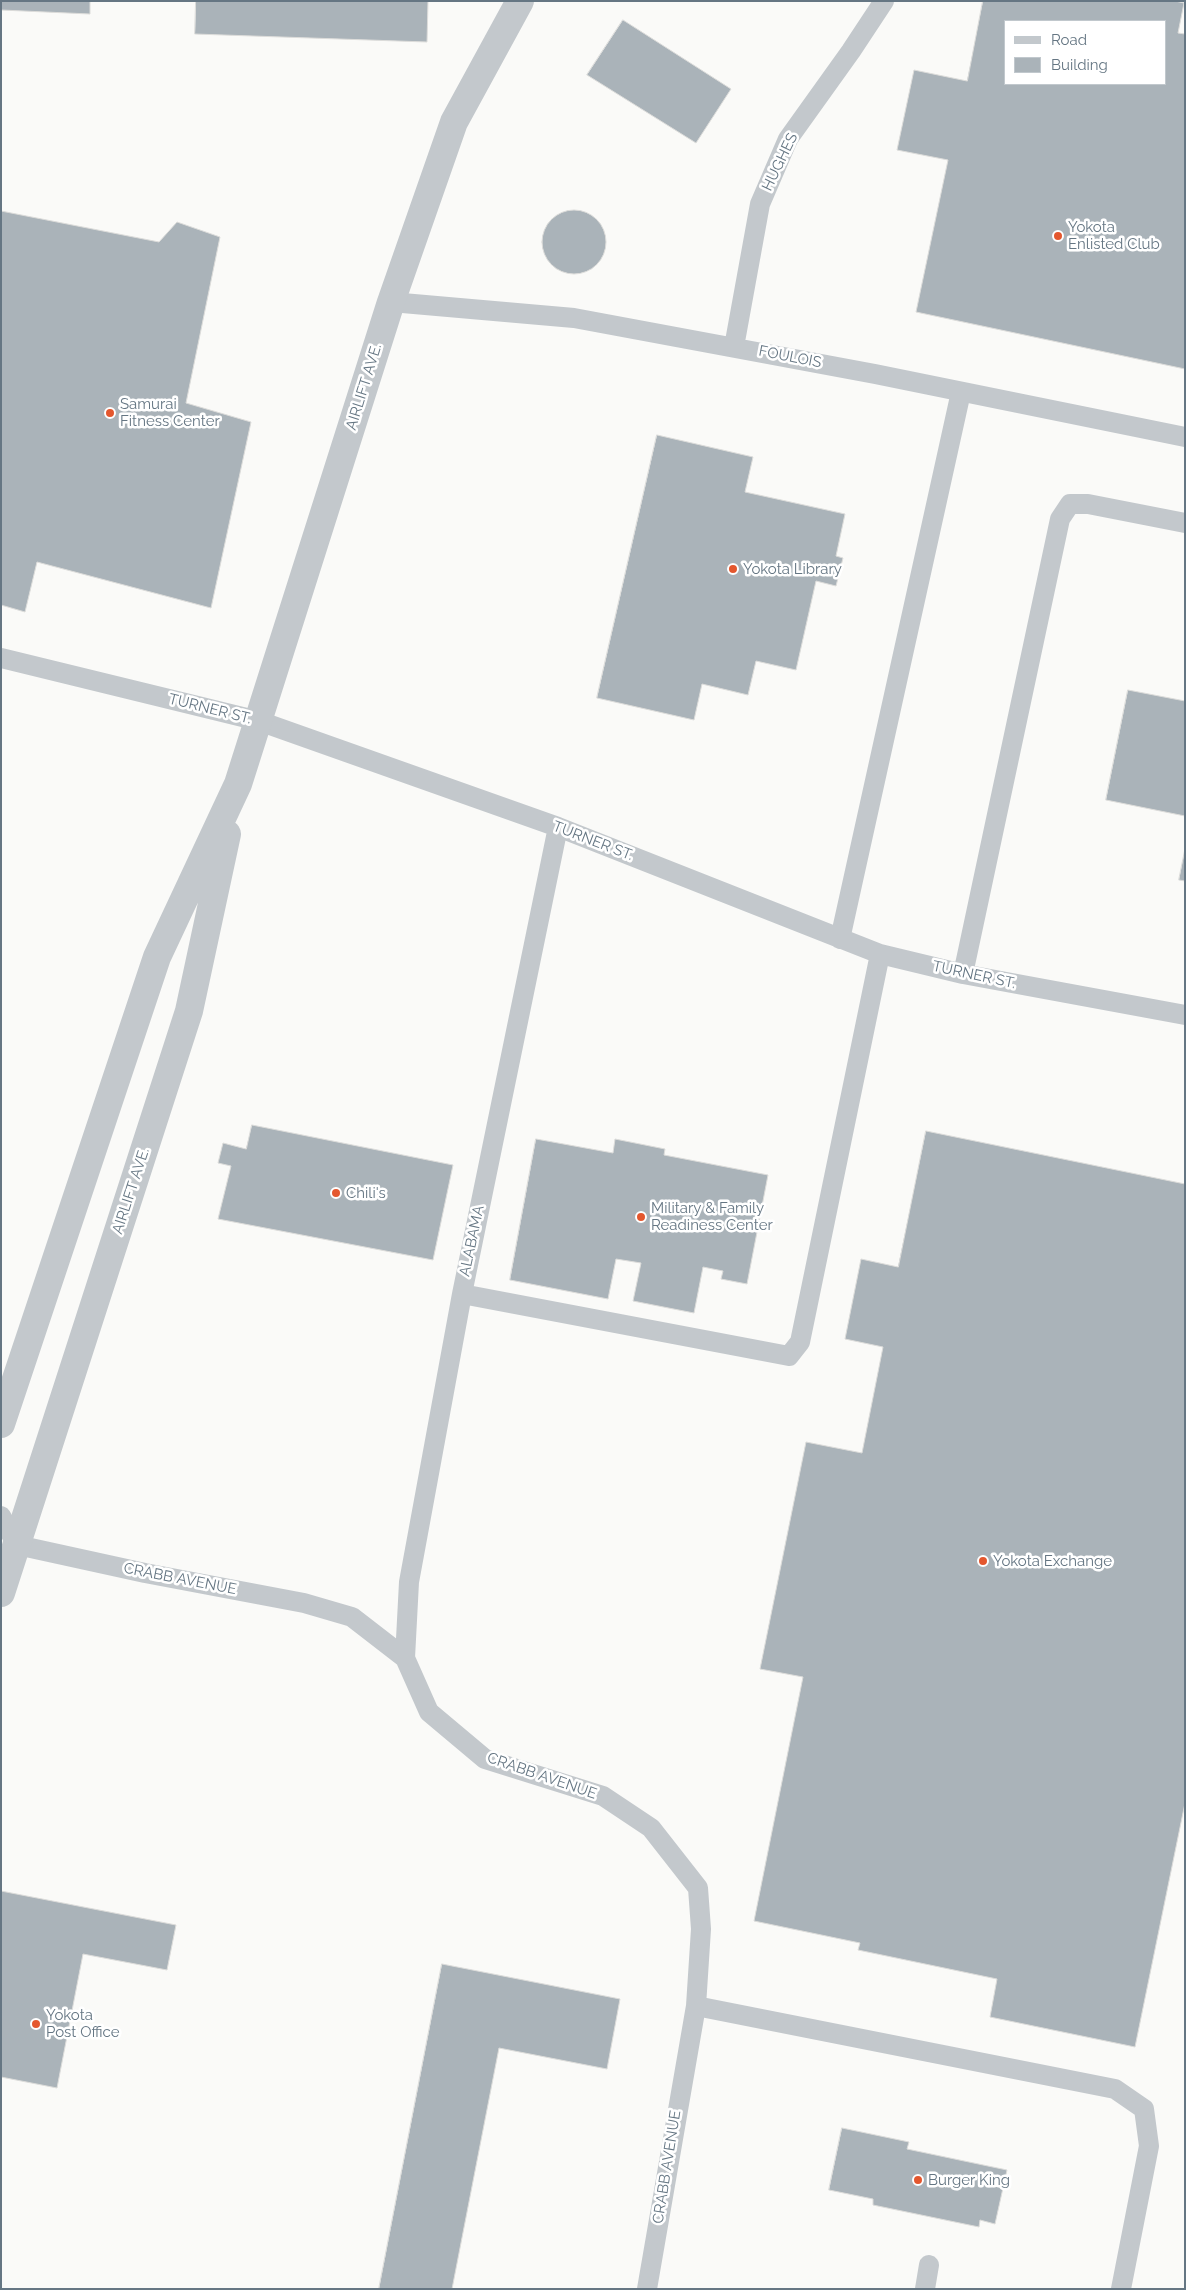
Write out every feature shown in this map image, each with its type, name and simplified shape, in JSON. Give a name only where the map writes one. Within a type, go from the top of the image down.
[{"type":"street","name":"AIRLIFT AVE.","points":[[1,1592],[18,1545],[189,1011],[238,784],[391,302],[454,122],[520,1]]},
{"type":"street","name":"AIRLIFT AVE.","points":[[1,1424],[157,958],[238,784]]},
{"type":"lane","name":"HUGHES","points":[[734,347],[760,204],[788,139],[884,1]]},
{"type":"lane","name":"FOULOIS","points":[[391,302],[574,318],[734,347],[1185,437]]},
{"type":"lane","points":[[840,939],[960,392]]},
{"type":"lane","points":[[963,974],[1060,519],[1070,504],[1088,504],[1185,523]]},
{"type":"lane","name":"TURNER ST.","points":[[1,658],[259,721],[558,827],[880,954],[963,974],[1185,1015]]},
{"type":"lane","name":"ALABAMA","points":[[405,1658],[409,1582],[462,1294],[558,827]]},
{"type":"lane","points":[[462,1294],[789,1356],[800,1342],[880,954]]},
{"type":"lane","points":[[1,1516],[18,1545]]},
{"type":"lane","name":"CRABB AVENUE","points":[[18,1545],[145,1573],[304,1603],[352,1616],[405,1658],[428,1712],[485,1759],[603,1796],[651,1828],[698,1888],[701,1929],[696,2006],[647,2289]]},
{"type":"lane","points":[[696,2006],[1115,2089],[1144,2109],[1149,2146],[1121,2289]]},
{"type":"lane","points":[[925,2289],[929,2265]]},
{"type":"building","points":[[1,1],[90,1],[90,14],[1,10]]},
{"type":"building","points":[[196,1],[428,1],[427,42],[195,34]]},
{"type":"building","name":"Yokota Enlisted Club","points":[[983,1],[1175,1],[1184,3],[1178,33],[1185,34],[1185,369],[916,312],[948,160],[897,150],[914,70],[967,81]]},
{"type":"building","points":[[623,20],[731,89],[696,143],[587,75]]},
{"type":"building","points":[[574,210],[586,213],[597,219],[603,230],[606,242],[603,254],[597,265],[586,271],[574,274],[562,271],[551,265],[545,254],[542,242],[545,230],[551,219],[562,213]]},
{"type":"building","name":"Samurai Fitness Center","points":[[1,211],[159,242],[177,222],[220,237],[186,403],[251,422],[211,608],[37,562],[25,612],[1,605]]},
{"type":"building","name":"Yokota Library","points":[[657,435],[753,457],[745,492],[845,514],[836,556],[843,558],[836,586],[816,581],[796,670],[756,661],[748,695],[702,684],[694,720],[597,698]]},
{"type":"building","points":[[1128,690],[1185,701],[1185,816],[1106,800]]},
{"type":"building","points":[[1185,849],[1185,881],[1179,880]]},
{"type":"building","name":"Chili's","points":[[252,1125],[453,1165],[433,1260],[218,1219],[231,1166],[218,1163],[223,1143],[246,1149]]},
{"type":"building","name":"Yokota Exchange","points":[[926,1131],[1185,1184],[1185,1803],[1135,2047],[990,2017],[997,1979],[858,1950],[860,1943],[754,1921],[803,1677],[760,1669],[806,1442],[862,1453],[883,1347],[845,1339],[861,1259],[898,1267]]},
{"type":"building","name":"Military & Family Readiness Center","points":[[536,1139],[613,1153],[615,1139],[665,1149],[664,1155],[768,1175],[747,1284],[721,1279],[723,1271],[703,1267],[694,1313],[633,1301],[641,1263],[616,1259],[608,1299],[510,1280]]},
{"type":"building","name":"Yokota Post Office","points":[[1,1891],[176,1925],[167,1970],[83,1954],[57,2088],[1,2077]]},
{"type":"building","points":[[442,1964],[620,1999],[607,2069],[499,2048],[452,2289],[379,2289]]},
{"type":"building","name":"Burger King","points":[[842,2128],[909,2142],[907,2149],[1007,2170],[995,2224],[980,2220],[979,2227],[873,2205],[873,2199],[829,2190]]},
{"type":"place","name":"Yokota Enlisted Club","points":[[1058,236]]},
{"type":"place","name":"Samurai Fitness Center","points":[[110,413]]},
{"type":"place","name":"Yokota Library","points":[[733,569]]},
{"type":"place","name":"Chili's","points":[[336,1193]]},
{"type":"place","name":"Military & Family Readiness Center","points":[[641,1217]]},
{"type":"place","name":"Yokota Exchange","points":[[983,1561]]},
{"type":"place","name":"Yokota Post Office","points":[[36,2024]]},
{"type":"place","name":"Burger King","points":[[918,2180]]}]
